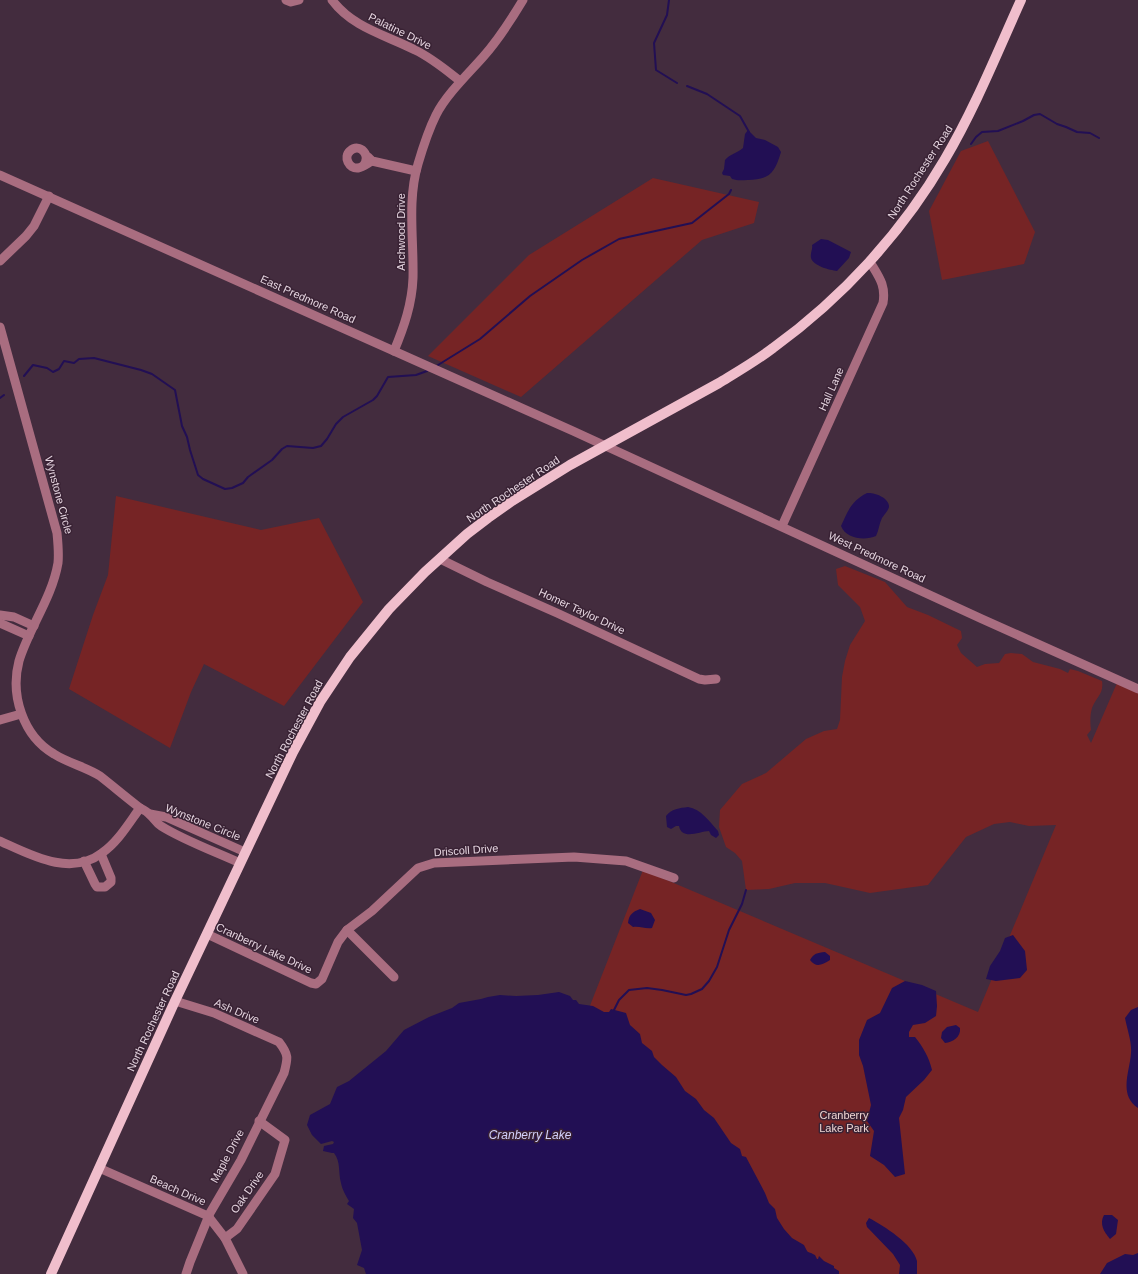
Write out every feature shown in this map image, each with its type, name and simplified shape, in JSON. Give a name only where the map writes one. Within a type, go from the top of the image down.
[{"type":"main road","name":"North Rochester Road","points":[[51,1274],[206,934],[293,752],[320,702],[362,641],[389,609],[425,572],[467,534],[512,501],[570,466],[720,383],[772,349],[845,288],[870,262],[896,231],[945,160],[963,128],[1021,0]]},
{"type":"street","points":[[286,0],[291,2],[299,0]]},
{"type":"street","name":"Palatine Drive","points":[[332,0],[344,13],[359,24],[416,50],[436,62],[460,82]]},
{"type":"street","name":"Archwood Drive","points":[[394,351],[405,323],[412,289],[412,201],[416,171],[425,139],[436,114],[460,82],[484,56],[508,26],[523,0]]},
{"type":"street","points":[[369,158],[363,166],[354,168],[348,164],[347,158],[349,152],[355,148],[361,150],[369,158],[416,171]]},
{"type":"street","name":"East Predmore Road","points":[[0,175],[606,446]]},
{"type":"street","points":[[0,261],[26,236],[34,226],[49,196]]},
{"type":"street","name":"Hall Lane","points":[[782,526],[883,303],[885,293],[881,280],[870,262]]},
{"type":"street","name":"Wynstone Circle","points":[[0,327],[57,533],[59,547],[58,563],[49,590],[20,660],[16,680],[17,700],[21,714],[36,739],[48,750],[65,761],[96,774],[150,814],[166,829],[240,863]]},
{"type":"street","name":"West Predmore Road","points":[[606,446],[782,526],[982,620],[1138,689]]},
{"type":"street","name":"Homer Taylor Drive","points":[[440,559],[486,582],[699,678],[705,680],[716,679]]},
{"type":"street","points":[[0,615],[14,617],[34,626]]},
{"type":"street","points":[[0,623],[29,636]]},
{"type":"street","points":[[0,720],[21,714]]},
{"type":"street","points":[[0,841],[51,862],[63,864],[84,862],[101,854],[116,840],[140,808]]},
{"type":"street","name":"Wynstone Circle","points":[[150,814],[166,817],[245,852]]},
{"type":"street","points":[[84,862],[94,884],[105,887],[111,882],[111,878],[101,854]]},
{"type":"street","name":"Driscoll Drive","points":[[311,983],[316,984],[322,979],[338,942],[347,930],[372,911],[418,868],[434,863],[574,857],[631,862],[674,878]]},
{"type":"street","points":[[347,930],[394,977]]},
{"type":"street","name":"Cranberry Lake Drive","points":[[206,934],[311,983]]},
{"type":"street","name":"Ash Drive","points":[[175,1001],[214,1013],[265,1035],[279,1042],[285,1050]]},
{"type":"street","name":"Maple Drive","points":[[186,1274],[208,1216],[241,1160],[284,1073],[288,1059],[285,1050]]},
{"type":"street","name":"Oak Drive","points":[[226,1238],[237,1229],[275,1174],[285,1140],[259,1121]]},
{"type":"street","name":"Beach Drive","points":[[99,1168],[208,1216],[226,1238],[243,1274]]},
{"type":"green space","points":[[988,141],[1035,232],[1024,264],[942,280],[929,211],[961,151]]},
{"type":"green space","points":[[653,178],[759,202],[754,223],[702,240],[521,397],[428,356],[529,255]]},
{"type":"green space","points":[[116,496],[261,530],[319,518],[363,602],[284,706],[204,664],[191,692],[170,748],[69,689],[93,615],[108,575]]},
{"type":"green space","name":"Cranberry Lake Park","points":[[845,566],[885,582],[907,607],[928,615],[961,631],[962,638],[957,645],[961,653],[977,667],[985,664],[999,663],[1005,654],[1022,654],[1033,662],[1060,669],[1068,673],[1070,669],[1078,671],[1102,681],[1101,692],[1091,711],[1091,730],[1087,735],[1091,743],[1117,683],[1138,692],[1138,1274],[814,1274],[534,1149],[643,870],[978,1012],[1056,825],[1029,826],[1010,822],[994,824],[966,837],[928,885],[870,893],[825,883],[795,883],[769,889],[746,890],[742,861],[735,853],[726,847],[719,827],[720,810],[742,784],[766,773],[806,739],[824,731],[837,729],[840,720],[842,677],[845,661],[850,645],[865,621],[860,607],[838,585],[836,569]]},
{"type":"water","points":[[748,130],[756,138],[765,140],[778,147],[781,152],[779,159],[774,170],[767,176],[755,180],[732,179],[730,176],[723,175],[722,173],[725,160],[743,148],[745,134]]},
{"type":"water","points":[[821,239],[828,240],[851,252],[849,258],[837,271],[822,267],[812,261],[812,245]]},
{"type":"water","points":[[867,493],[884,498],[889,504],[889,507],[882,518],[876,536],[872,538],[856,538],[847,534],[841,526],[848,511],[857,499]]},
{"type":"water","points":[[688,807],[701,813],[718,831],[719,835],[716,838],[711,835],[709,831],[687,834],[681,831],[679,826],[671,829],[667,827],[666,816],[670,812],[676,809]]},
{"type":"water","points":[[640,909],[651,913],[655,920],[652,928],[633,927],[628,923],[631,914]]},
{"type":"water","points":[[1013,935],[1025,951],[1027,970],[1020,978],[996,981],[986,979],[990,966],[1000,951],[1005,938]]},
{"type":"water","points":[[825,952],[830,956],[830,960],[819,965],[812,963],[810,960],[813,956]]},
{"type":"water","points":[[905,981],[922,985],[936,991],[937,1006],[936,1016],[925,1023],[913,1025],[909,1032],[909,1037],[915,1037],[923,1048],[932,1070],[906,1097],[903,1110],[899,1118],[905,1174],[895,1177],[884,1165],[870,1156],[874,1131],[867,1121],[871,1105],[863,1066],[859,1055],[859,1040],[867,1020],[880,1013],[892,988]]},
{"type":"water","name":"Cranberry Lake","points":[[559,992],[570,996],[579,1004],[593,1006],[604,1012],[609,1012],[611,1009],[626,1013],[630,1025],[640,1034],[642,1043],[652,1051],[654,1057],[662,1065],[676,1077],[685,1091],[696,1099],[704,1110],[714,1118],[731,1143],[740,1149],[742,1156],[746,1157],[769,1203],[775,1209],[777,1218],[784,1229],[792,1238],[804,1245],[808,1252],[815,1255],[817,1259],[819,1256],[824,1261],[834,1266],[834,1268],[839,1271],[839,1274],[366,1274],[364,1268],[357,1265],[362,1250],[357,1223],[353,1218],[354,1209],[347,1204],[349,1201],[344,1192],[340,1179],[336,1156],[334,1153],[323,1151],[324,1146],[333,1144],[334,1142],[332,1141],[321,1144],[312,1135],[307,1125],[310,1115],[330,1104],[337,1087],[349,1081],[386,1051],[404,1030],[429,1017],[452,1008],[459,1003],[488,997],[500,995],[538,995]]},
{"type":"water","points":[[1138,1007],[1138,1108],[1132,1103],[1128,1096],[1127,1090],[1131,1049],[1125,1018],[1131,1010]]},
{"type":"water","points":[[956,1025],[960,1028],[958,1036],[951,1042],[945,1043],[941,1038],[942,1032],[947,1027]]},
{"type":"water","points":[[1104,1215],[1112,1215],[1118,1220],[1116,1234],[1110,1239],[1102,1225]]},
{"type":"water","points":[[869,1218],[897,1236],[910,1248],[917,1261],[917,1274],[899,1274],[900,1265],[893,1254],[867,1227],[866,1223]]},
{"type":"water","points":[[1138,1253],[1138,1274],[1100,1274],[1107,1263],[1125,1254],[1133,1255]]},
{"type":"waterway","points":[[669,0],[667,15],[654,43],[656,70],[677,83]]},
{"type":"waterway","points":[[687,86],[707,94],[740,116],[749,132]]},
{"type":"waterway","points":[[971,144],[982,132],[998,131],[1034,115],[1040,114],[1057,124],[1077,132],[1090,133],[1099,138]]},
{"type":"waterway","points":[[438,365],[480,339],[530,296],[582,260],[619,239],[692,223],[729,194],[731,190]]},
{"type":"waterway","points":[[24,376],[33,365],[47,368],[53,372],[59,369],[64,361],[74,363],[79,359],[94,358],[152,374],[175,390],[182,426],[187,437],[198,475],[203,479],[225,489],[232,488],[243,483],[248,477],[272,460],[282,449],[287,446],[313,448],[321,446],[336,424],[343,417],[373,400],[377,396],[388,377],[416,375],[427,371]]},
{"type":"waterway","points":[[0,398],[4,395]]},
{"type":"waterway","points":[[614,1010],[619,1000],[629,990],[647,988],[686,995],[702,989],[709,981],[717,967],[729,930],[742,904],[746,890]]}]
